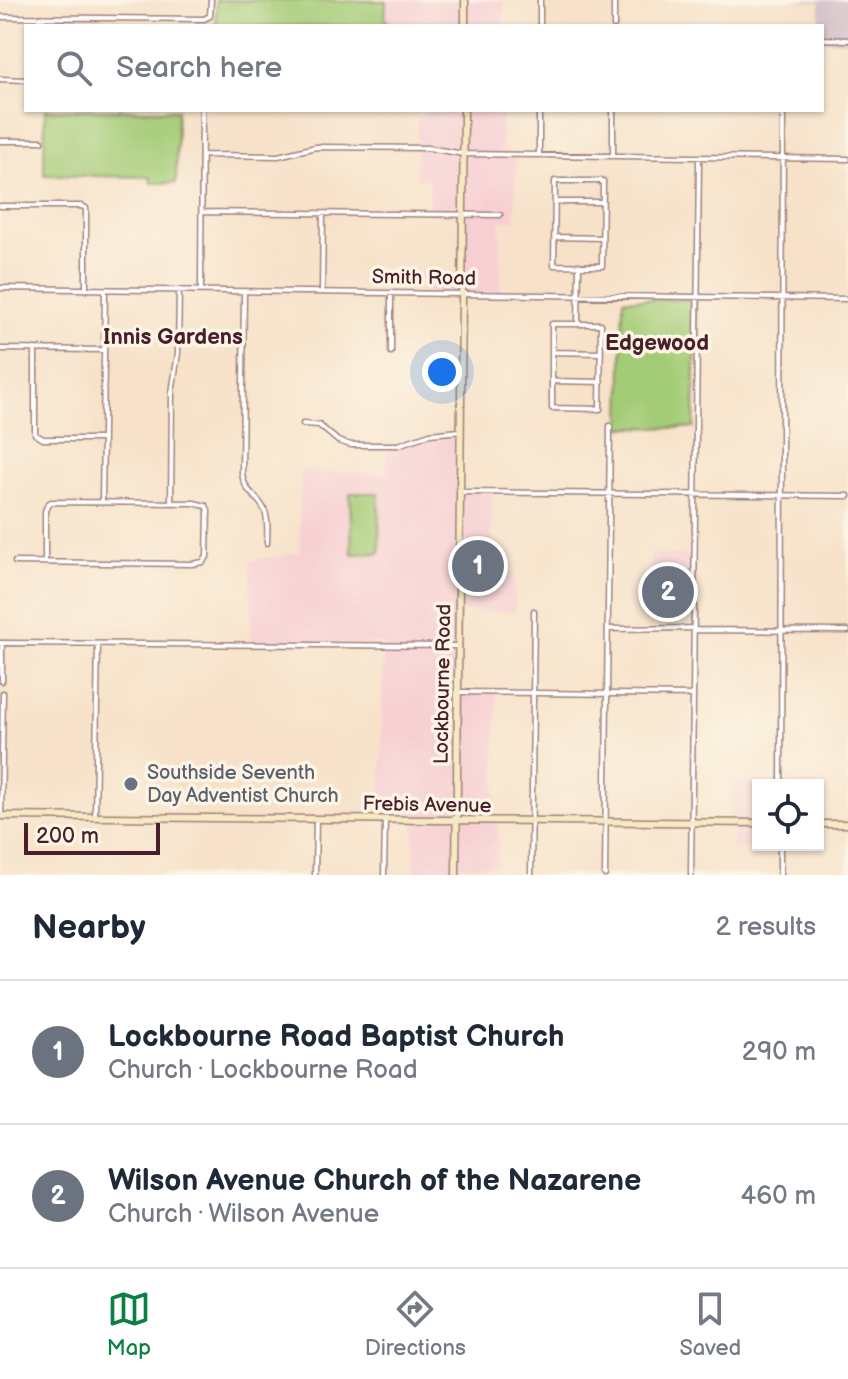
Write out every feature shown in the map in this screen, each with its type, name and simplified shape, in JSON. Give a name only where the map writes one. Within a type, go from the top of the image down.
[{"type":"main road","points":[[465,0],[465,24]]},
{"type":"main road","name":"Lockbourne Road","points":[[456,875],[464,112]]},
{"type":"main road","name":"Frebis Avenue","points":[[0,816],[752,823]]},
{"type":"main road","points":[[824,824],[848,824]]},
{"type":"street","points":[[0,17],[204,19],[210,16],[211,0]]},
{"type":"street","points":[[540,0],[540,24]]},
{"type":"street","points":[[614,0],[614,24]]},
{"type":"street","points":[[824,39],[848,40]]},
{"type":"street","points":[[0,79],[24,80]]},
{"type":"street","points":[[201,290],[202,112]]},
{"type":"street","points":[[539,112],[539,155]]},
{"type":"street","points":[[613,112],[613,156]]},
{"type":"street","points":[[781,779],[783,112]]},
{"type":"street","points":[[0,141],[42,141]]},
{"type":"street","points":[[203,155],[278,156],[316,147],[428,148],[464,154],[848,159]]},
{"type":"street","points":[[691,875],[699,158]]},
{"type":"street","points":[[555,181],[603,181],[602,202],[602,266],[554,265],[555,181]]},
{"type":"street","points":[[555,202],[602,202]]},
{"type":"street","points":[[0,206],[86,208],[86,290]]},
{"type":"street","points":[[203,212],[500,215]]},
{"type":"street","points":[[322,291],[323,213]]},
{"type":"street","points":[[554,237],[602,238]]},
{"type":"street","points":[[578,324],[579,265]]},
{"type":"street","name":"Smith Road","points":[[0,288],[848,299]]},
{"type":"street","points":[[102,502],[105,290]]},
{"type":"street","points":[[171,503],[172,393],[178,353],[179,290]]},
{"type":"street","points":[[244,291],[242,474],[246,488],[261,504],[267,517],[267,543]]},
{"type":"street","points":[[391,293],[391,352]]},
{"type":"street","points":[[552,324],[578,324],[601,324],[600,409],[552,408],[552,324]]},
{"type":"street","points":[[0,349],[104,350]]},
{"type":"street","points":[[35,349],[37,436],[43,439],[103,439]]},
{"type":"street","points":[[552,352],[601,353]]},
{"type":"street","points":[[552,381],[601,382]]},
{"type":"street","points":[[303,424],[319,425],[338,441],[351,445],[398,445],[430,434],[460,431]]},
{"type":"street","points":[[605,875],[610,426]]},
{"type":"street","points":[[460,492],[848,496]]},
{"type":"street","points":[[15,562],[192,564],[203,562],[208,552],[206,506],[201,503],[51,502],[45,511],[45,562]]},
{"type":"street","points":[[531,875],[534,611]]},
{"type":"street","points":[[608,629],[848,631]]},
{"type":"street","points":[[2,681],[1,643],[458,646]]},
{"type":"street","points":[[95,817],[98,644]]},
{"type":"street","points":[[458,692],[692,695]]},
{"type":"street","points":[[0,816],[3,693]]},
{"type":"street","points":[[315,875],[316,819]]},
{"type":"street","points":[[384,875],[385,820]]},
{"type":"street","points":[[780,851],[780,875]]},
{"type":"shaded area","points":[[333,0],[504,0],[504,24],[391,24],[385,19],[385,1]]},
{"type":"shaded area","points":[[784,0],[848,0],[848,41],[824,40],[820,2]]},
{"type":"shaded area","points":[[424,112],[502,112],[501,153],[516,154],[515,220],[500,221],[501,294],[427,292],[427,272],[462,274],[463,216],[429,215],[429,179],[416,179],[417,117],[423,117]]},
{"type":"shaded area","points":[[442,432],[461,432],[461,491],[493,492],[493,572],[515,574],[515,612],[460,611],[458,692],[497,693],[495,814],[499,822],[497,866],[457,865],[456,874],[414,872],[415,822],[381,821],[383,644],[252,644],[250,561],[300,552],[300,471],[386,474],[387,446],[404,445]]},
{"type":"shaded area","points":[[650,554],[695,555],[694,609],[649,608]]},
{"type":"shaded area","points":[[733,783],[752,783],[752,848],[732,848]]},
{"type":"green space","points":[[216,0],[386,1],[385,19],[391,24],[216,24]]},
{"type":"green space","points":[[45,112],[177,112],[176,183],[151,183],[150,177],[44,175]]},
{"type":"green space","points":[[623,299],[696,300],[694,428],[621,427]]},
{"type":"green space","points":[[350,493],[378,493],[380,553],[352,554]]},
{"type":"place","name":"Lockbourne Road Baptist Church","points":[[478,566]]},
{"type":"place","name":"Wilson Avenue Church of the Nazarene","points":[[668,592]]},
{"type":"place","name":"Southside Seventh Day Adventist Church","points":[[131,784]]},
{"type":"district","name":"Innis Gardens","points":[[173,336]]},
{"type":"district","name":"Edgewood","points":[[657,342]]}]
